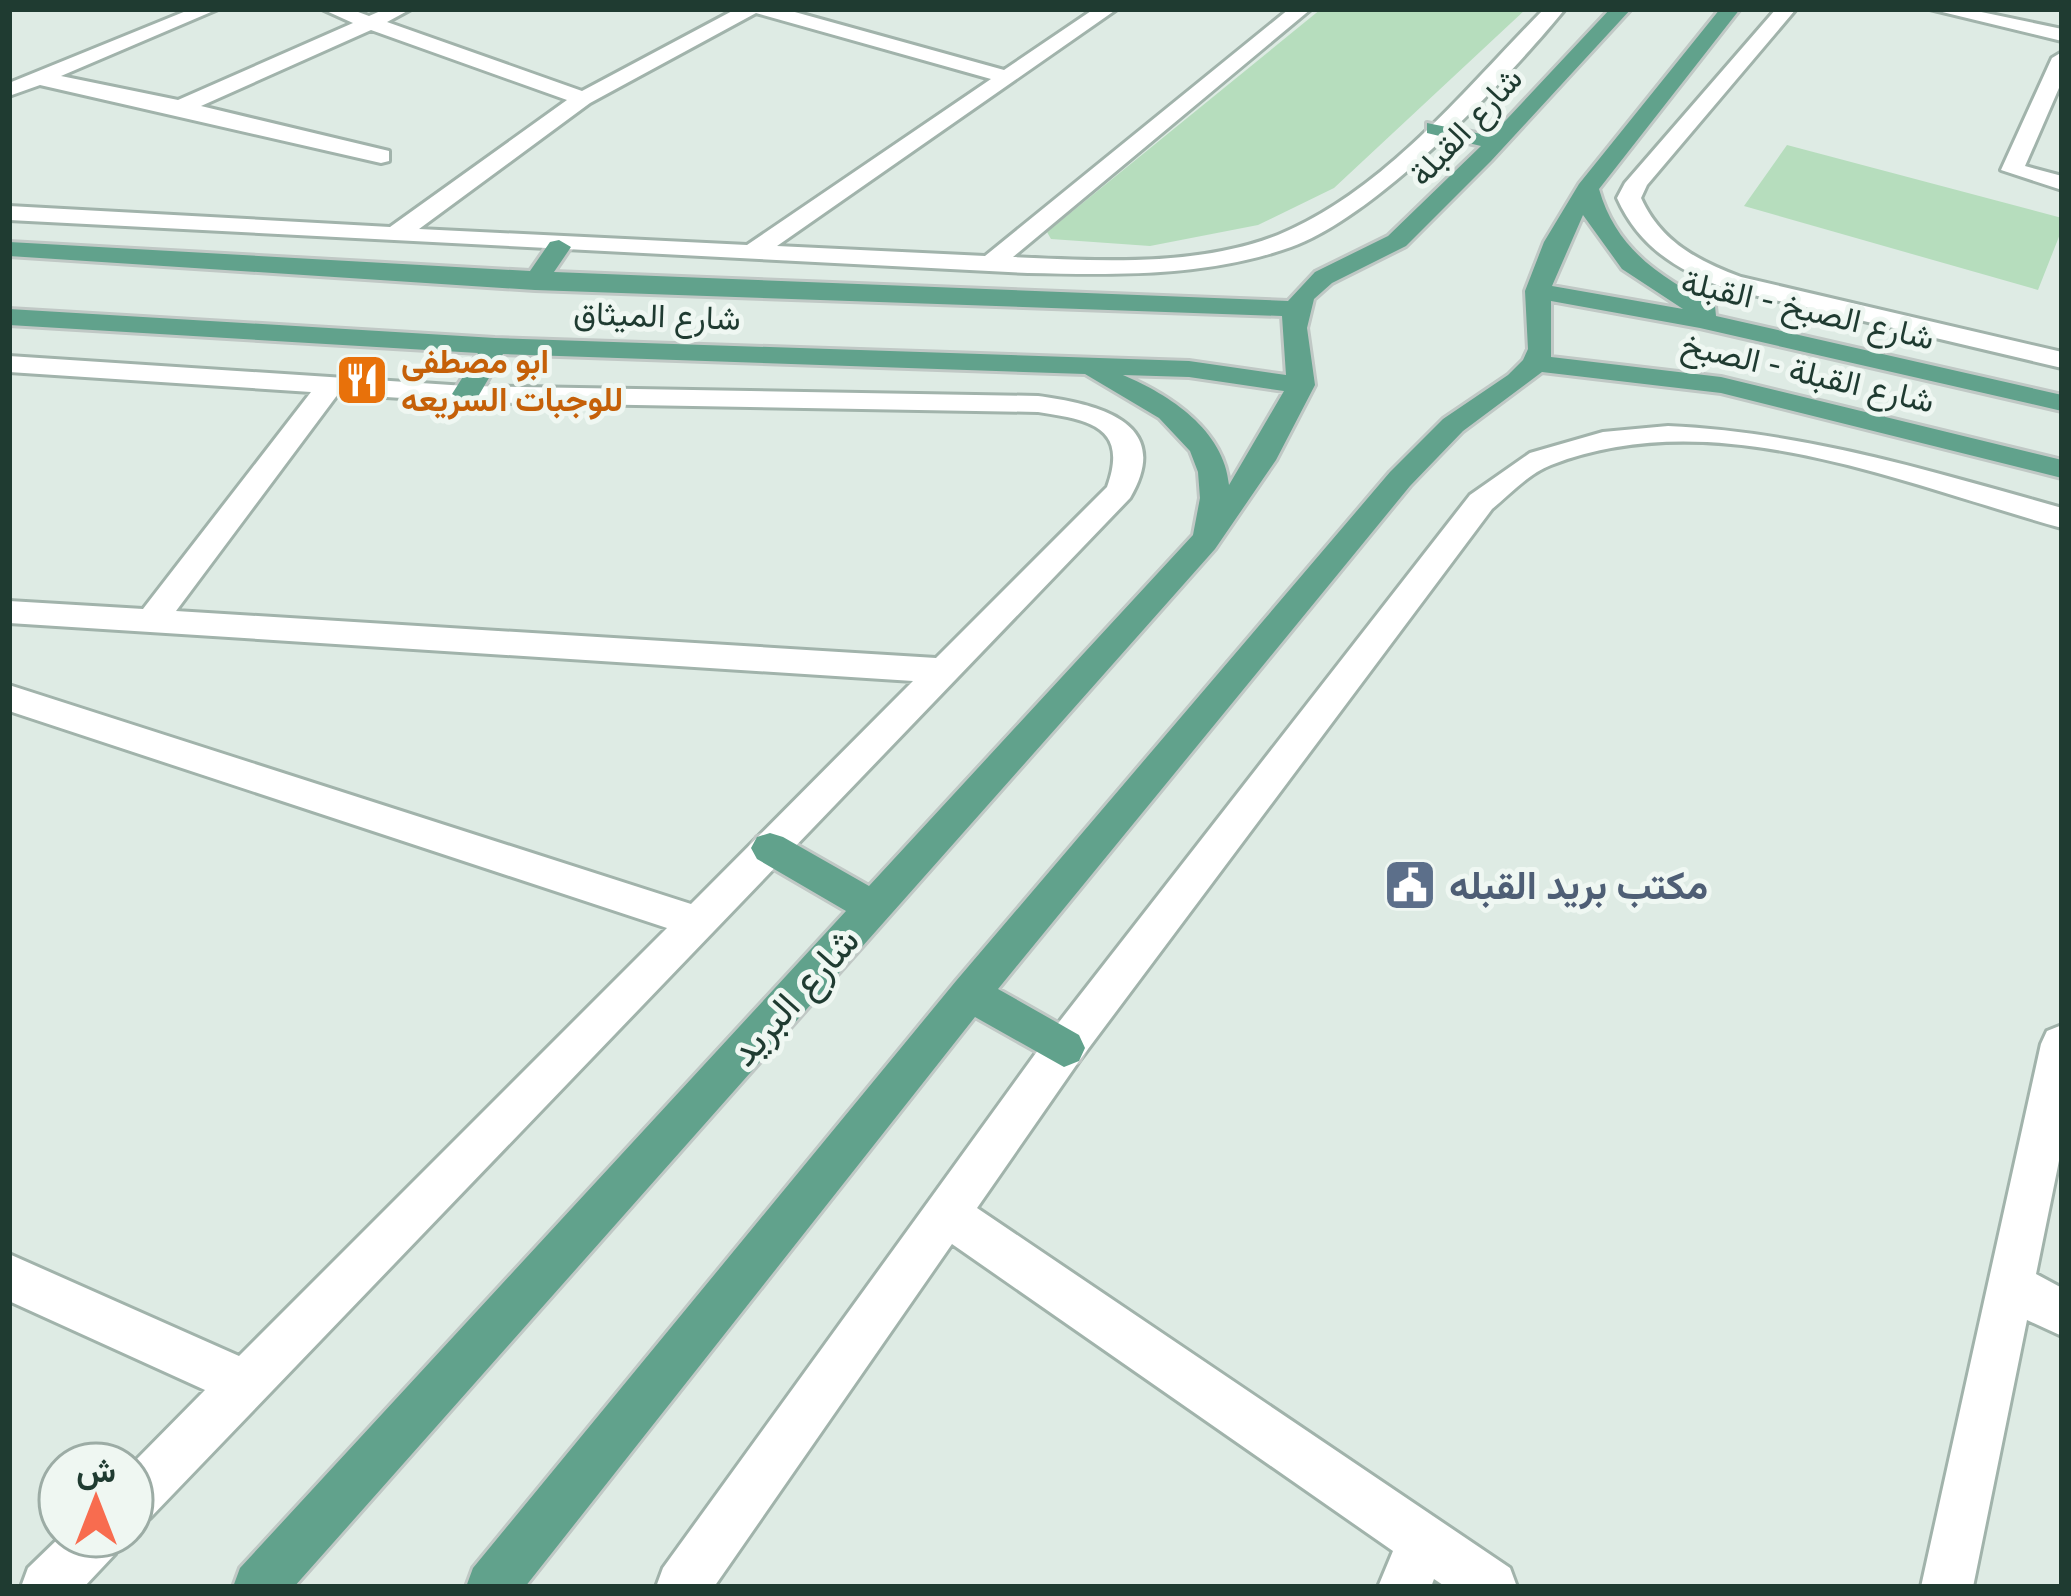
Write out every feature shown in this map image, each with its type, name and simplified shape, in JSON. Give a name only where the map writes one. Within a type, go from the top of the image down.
[{"type":"main road","name":"شارع القبلة","points":[[1295,309],[1306,291],[1391,246],[1450,194],[1621,9]]},
{"type":"main road","points":[[493,1587],[970,993],[1400,479],[1453,425],[1518,381],[1535,363],[1541,349],[1538,290],[1556,242],[1587,189],[1730,9]]},
{"type":"main road","points":[[1435,128],[1494,142]]},
{"type":"main road","points":[[1587,189],[1591,214],[1606,239],[1632,266],[1668,291],[1765,335]]},
{"type":"main road","points":[[535,282],[559,247]]},
{"type":"main road","name":"شارع الميثاق","points":[[9,249],[971,303],[1295,309]]},
{"type":"main road","name":"شارع الصبخ - القبلة","points":[[1538,290],[1765,335],[2062,403]]},
{"type":"main road","points":[[1295,309],[1301,385]]},
{"type":"main road","name":"شارع الميثاق","points":[[9,316],[495,346],[1190,369],[1301,385]]},
{"type":"main road","points":[[466,394],[495,346]]},
{"type":"main road","points":[[1054,363],[1141,391],[1175,414],[1201,442],[1215,474],[1216,508],[1204,542]]},
{"type":"main road","name":"شارع القبلة - الصبخ","points":[[1535,363],[1720,385],[2062,469]]},
{"type":"main road","name":"شارع البريد","points":[[259,1587],[1204,542],[1262,460],[1301,385]]},
{"type":"main road","points":[[770,848],[874,908]]},
{"type":"main road","points":[[970,993],[1064,1048]]},
{"type":"street","points":[[9,89],[208,9]]},
{"type":"street","points":[[332,9],[583,99]]},
{"type":"street","points":[[180,107],[401,9]]},
{"type":"street","points":[[395,235],[583,99],[750,9]]},
{"type":"street","points":[[762,9],[1010,78]]},
{"type":"street","points":[[751,253],[1107,9]]},
{"type":"street","points":[[993,261],[1301,9]]},
{"type":"street","points":[[9,213],[559,247],[1165,262],[1282,242],[1360,200],[1555,9]]},
{"type":"street","points":[[1786,9],[1636,183],[1629,198],[1636,218],[1657,244],[1694,268],[1732,283],[2062,360]]},
{"type":"street","points":[[1940,9],[2062,35]]},
{"type":"street","points":[[2060,68],[2012,170],[2062,183]]},
{"type":"street","points":[[38,78],[381,156]]},
{"type":"street","points":[[9,364],[466,394],[1037,404],[1078,409],[1113,424],[1124,436],[1132,462],[1120,491],[156,1476]]},
{"type":"street","points":[[151,621],[330,386]]},
{"type":"street","points":[[682,1587],[1064,1048],[1481,502],[1536,460],[1612,437],[1702,433],[1800,448],[2062,518]]},
{"type":"street","points":[[9,612],[943,671]]},
{"type":"street","points":[[9,698],[698,922]]},
{"type":"street","points":[[1947,1587],[2062,1044]]},
{"type":"street","points":[[949,1215],[1414,1564],[1491,1587]]},
{"type":"street","points":[[9,1276],[246,1384]]},
{"type":"street","points":[[2011,1286],[2062,1313]]},
{"type":"street","points":[[46,1587],[73,1560]]},
{"type":"green space","points":[[1321,9],[1526,9],[1334,188],[1258,225],[1150,246],[1051,239],[1047,232]]},
{"type":"green space","points":[[1787,145],[2062,218],[2038,290],[1744,206]]},
{"type":"place","name":"ابو مصطفى للوجبات السريعه","points":[[362,380]]},
{"type":"place","name":"مكتب بريد القبله","points":[[1410,885]]}]
